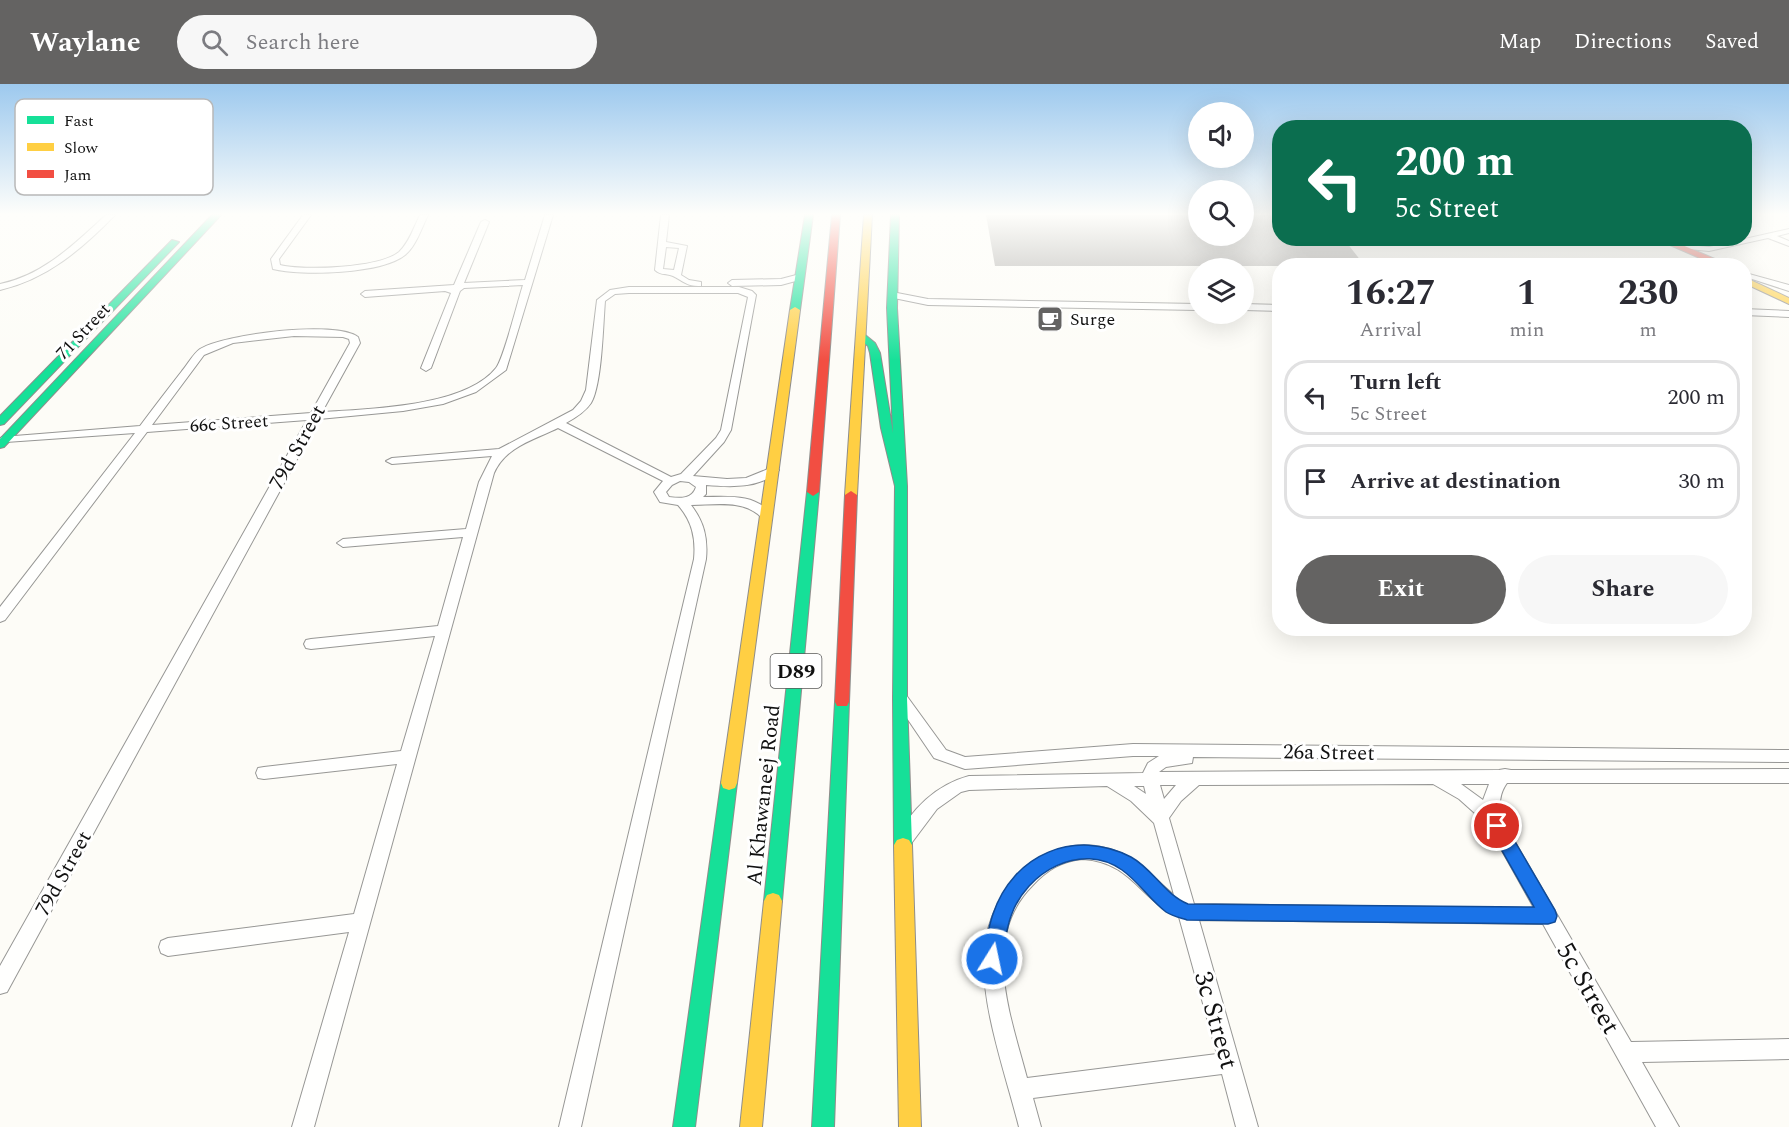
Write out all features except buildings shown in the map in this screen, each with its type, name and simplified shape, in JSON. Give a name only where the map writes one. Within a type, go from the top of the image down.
[{"type":"main road","name":"71 Street","points":[[0,422],[154,264]]},
{"type":"main road","name":"71 Street","points":[[3,442],[171,264]]},
{"type":"main road","points":[[684,1127],[765,514],[802,264]]},
{"type":"main road","name":"Al Khawaneej Road","points":[[751,1127],[810,529],[832,264]]},
{"type":"main road","name":"D89","points":[[823,1127],[850,515],[865,264]]},
{"type":"main road","points":[[893,264],[892,302],[901,486],[902,843],[910,1127]]},
{"type":"main road","points":[[1752,278],[1787,295]]},
{"type":"main road","points":[[861,336],[872,345],[875,353],[886,428],[901,486]]},
{"type":"street","points":[[0,287],[22,283],[41,275],[54,264]]},
{"type":"street","points":[[276,264],[276,267],[299,270],[377,264]]},
{"type":"street","points":[[426,368],[467,264]]},
{"type":"street","points":[[365,294],[528,284],[534,264]]},
{"type":"street","points":[[661,264],[660,271],[677,273],[682,280],[698,284],[774,283],[800,277]]},
{"type":"street","points":[[677,273],[680,264]]},
{"type":"street","name":"66c Street","points":[[3,442],[415,407],[459,396],[492,378],[502,368],[507,358],[528,284]]},
{"type":"street","points":[[303,1127],[471,532],[493,464],[503,452],[577,411],[589,399],[601,300],[605,296],[629,290],[739,290],[749,293],[753,300],[726,430],[720,440],[677,479],[662,487],[661,495],[669,501],[747,502],[758,507],[765,514]]},
{"type":"street","points":[[1775,312],[1786,308],[1787,295]]},
{"type":"street","points":[[892,302],[1188,307]]},
{"type":"street","points":[[1254,308],[1272,308]]},
{"type":"street","points":[[1752,312],[1789,314]]},
{"type":"street","name":"79d Street","points":[[0,617],[197,359],[218,344],[251,337],[330,332],[349,334],[355,339],[355,343],[0,985]]},
{"type":"street","points":[[557,423],[677,479],[700,484],[736,483],[756,479],[772,470]]},
{"type":"street","points":[[392,461],[503,452]]},
{"type":"street","points":[[687,501],[700,494],[700,484]]},
{"type":"street","points":[[570,1127],[700,559],[702,545],[698,525],[687,501]]},
{"type":"street","points":[[343,543],[471,532]]},
{"type":"street","points":[[311,644],[443,630]]},
{"type":"street","name":"26a Street","points":[[900,698],[940,754],[966,763],[1122,751],[1789,756]]},
{"type":"street","points":[[1150,778],[1153,766],[1165,760],[1222,756],[1244,751]]},
{"type":"street","points":[[264,773],[408,757]]},
{"type":"street","points":[[1493,819],[1491,798],[1498,782],[1505,775]]},
{"type":"street","name":"26a Street","points":[[902,843],[927,808],[941,794],[956,786],[982,783],[1150,778],[1505,775],[1789,776]]},
{"type":"street","name":"5c Street","points":[[1433,776],[1465,794],[1493,819],[1668,1127]]},
{"type":"street","name":"3c Street","points":[[1150,778],[1247,1127]]},
{"type":"street","points":[[1109,779],[1137,796],[1160,818],[1175,796],[1195,778]]},
{"type":"street","points":[[1030,1127],[993,984],[992,959],[1002,914],[1012,895],[1026,878],[1058,855],[1080,851],[1104,854],[1137,870],[1173,906],[1187,912],[1548,916]]},
{"type":"street","points":[[168,947],[360,922]]},
{"type":"street","points":[[1625,1052],[1789,1049]]},
{"type":"street","points":[[1020,1089],[1229,1063]]},
{"type":"traffic: fast","points":[[0,422],[154,264]]},
{"type":"traffic: fast","points":[[0,445],[171,264]]},
{"type":"traffic: fast","points":[[795,310],[802,264]]},
{"type":"traffic: fast","points":[[893,264],[892,308],[901,486],[900,698],[903,845]]},
{"type":"traffic: fast","points":[[861,336],[872,345],[875,353],[886,428],[901,486]]},
{"type":"traffic: fast","points":[[773,901],[813,492]]},
{"type":"traffic: fast","points":[[823,1127],[842,702]]},
{"type":"traffic: fast","points":[[684,1127],[729,783]]},
{"type":"traffic: slow","points":[[851,495],[865,264]]},
{"type":"traffic: slow","points":[[1752,283],[1789,301]]},
{"type":"traffic: slow","points":[[729,783],[795,310]]},
{"type":"traffic: slow","points":[[903,845],[910,1127]]},
{"type":"traffic: slow","points":[[751,1127],[773,901]]},
{"type":"traffic: jam","points":[[813,492],[832,264]]},
{"type":"traffic: jam","points":[[842,702],[851,495]]},
{"type":"place","name":"Surge","points":[[1050,319]]},
{"type":"route","points":[[992,959],[995,936],[1002,914],[1012,895],[1026,878],[1048,860],[1068,852],[1080,851],[1104,854],[1126,863],[1137,870],[1173,906],[1187,912],[1548,916],[1497,826]]}]
